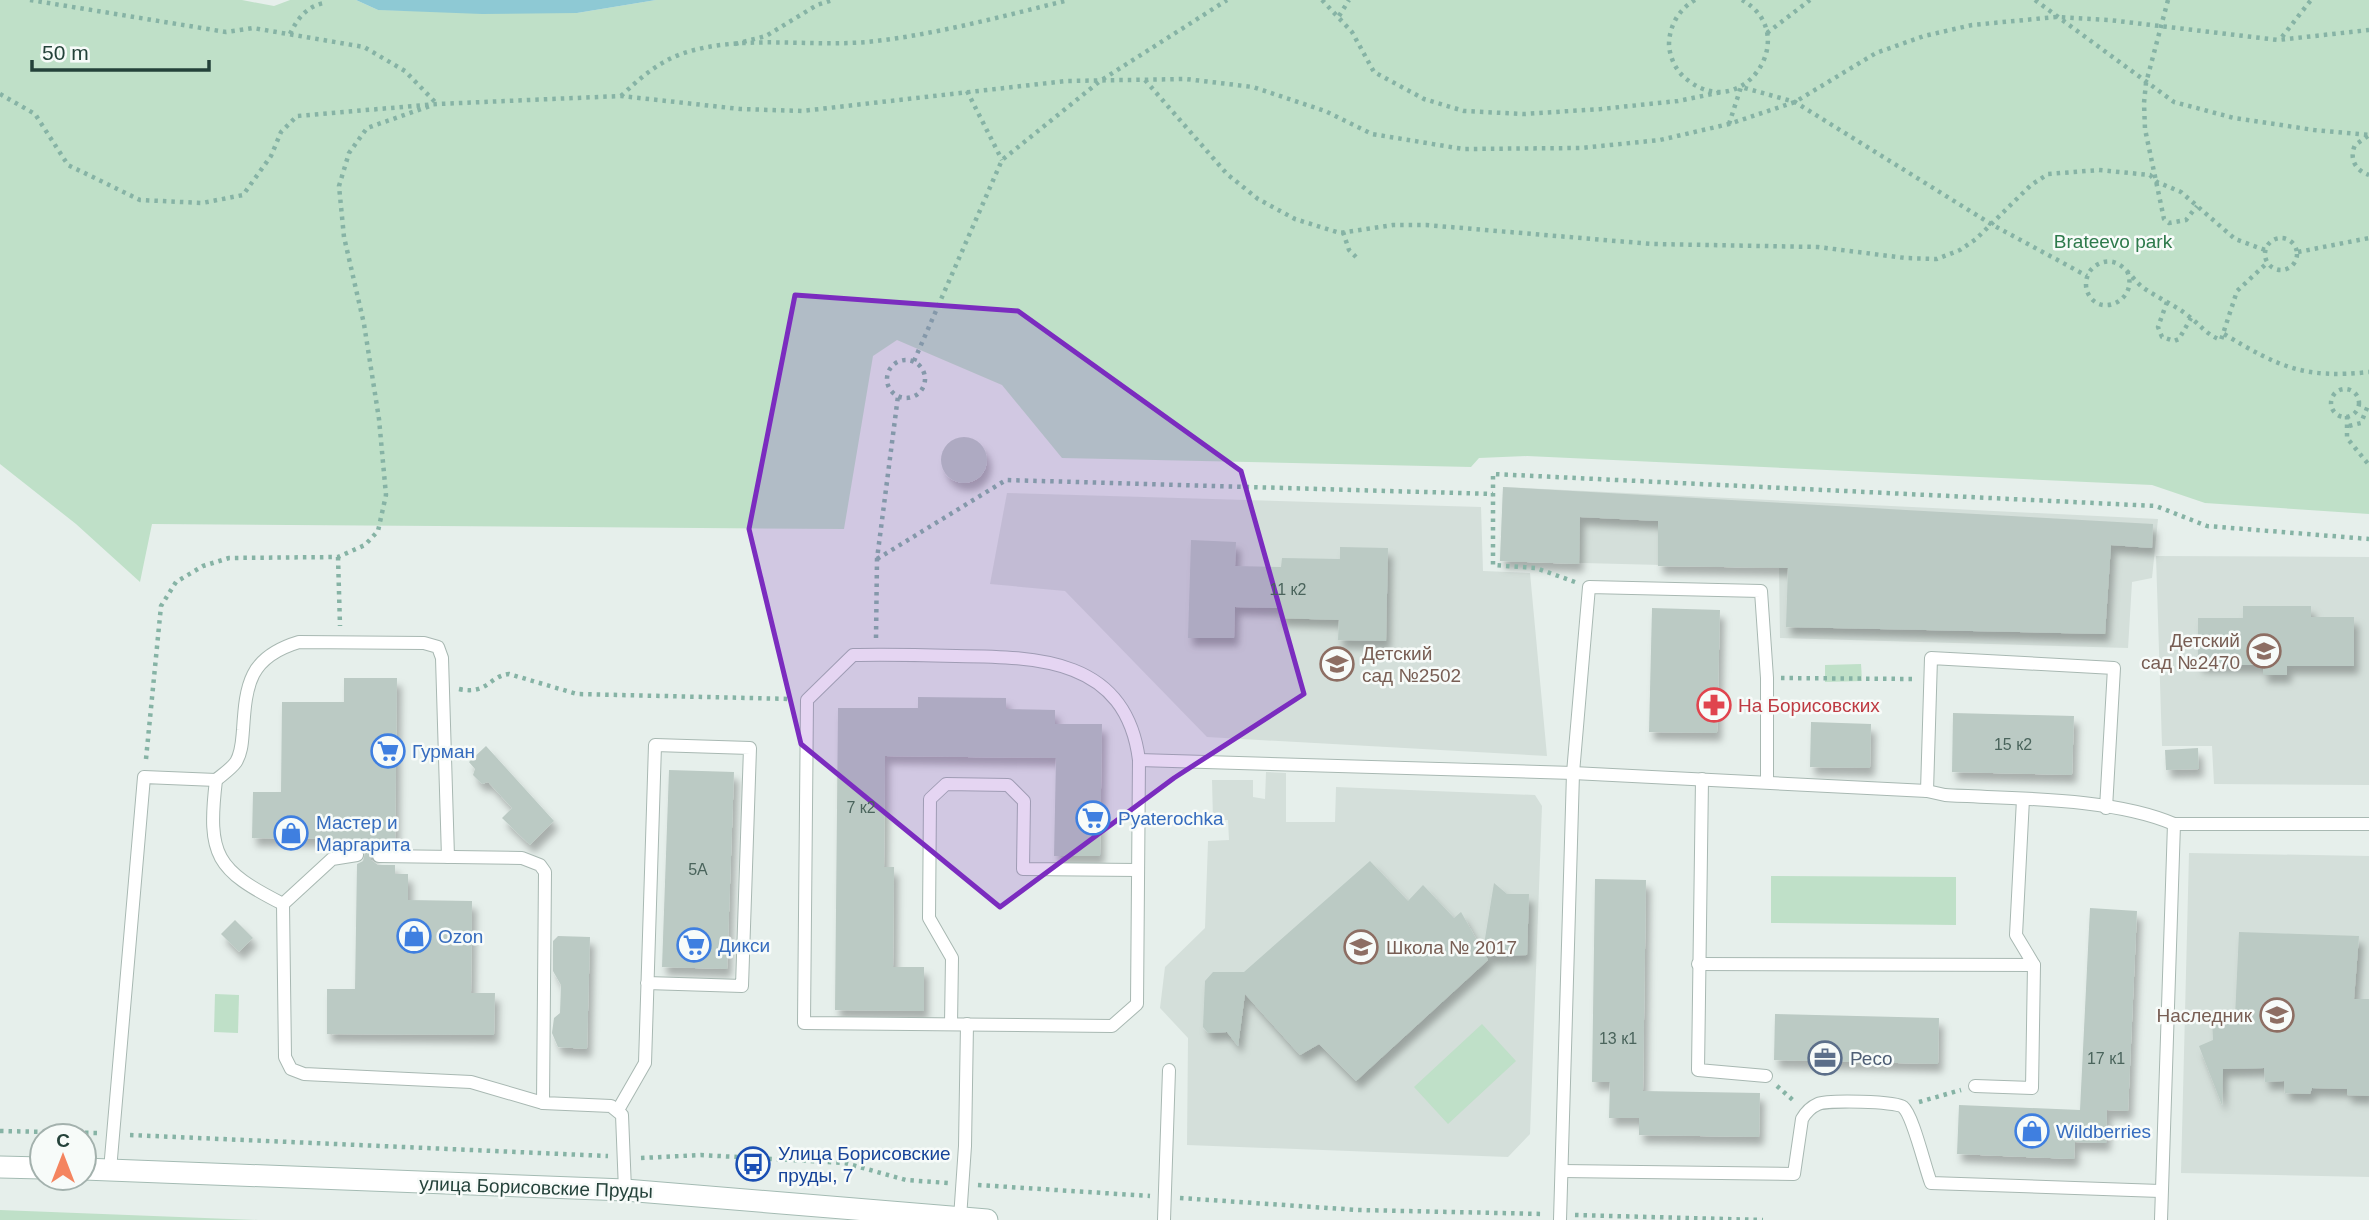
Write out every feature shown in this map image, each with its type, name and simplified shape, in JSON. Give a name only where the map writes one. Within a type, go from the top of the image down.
[{"type":"main road","points":[[0,1167],[28,1168]]},
{"type":"main road","name":"улица Борисовские Пруды","points":[[98,1170],[625,1190],[987,1220]]},
{"type":"lane","points":[[1561,1217],[1573,773],[1589,587],[1761,591],[1767,678],[1767,782]]},
{"type":"lane","points":[[110,1170],[144,777],[216,780],[235,764],[242,749],[245,688],[263,661],[279,648],[299,642],[424,643],[438,647],[442,680],[448,858]]},
{"type":"lane","points":[[853,655],[1028,657],[1067,667],[1104,688],[1123,707],[1136,732],[1139,760],[1137,1004],[1112,1026],[804,1023],[807,700],[853,655]]},
{"type":"lane","points":[[1927,791],[1931,658],[2114,668],[2106,808]]},
{"type":"lane","points":[[618,1110],[645,1063],[647,983],[655,745],[750,748],[742,986],[647,983]]},
{"type":"lane","points":[[1139,760],[1573,773],[1767,782],[2023,799],[2106,808],[2159,818],[2174,824],[2369,824]]},
{"type":"lane","points":[[1702,779],[1698,1070],[1766,1076]]},
{"type":"lane","points":[[216,780],[212,813],[215,849],[225,868],[247,886],[283,904]]},
{"type":"lane","points":[[951,1024],[951,958],[929,918],[930,799],[946,784],[1008,785],[1024,801],[1023,869],[1138,870]]},
{"type":"lane","points":[[1975,1086],[2032,1087],[2034,965],[2016,934],[2023,799]]},
{"type":"lane","points":[[2161,1220],[2174,824]]},
{"type":"lane","points":[[357,855],[332,859],[283,904],[285,1057],[291,1069],[303,1074],[471,1082],[543,1103],[611,1107],[622,1115],[625,1190]]},
{"type":"lane","points":[[379,856],[533,860],[545,872],[543,1103]]},
{"type":"lane","points":[[1698,964],[2034,965]]},
{"type":"lane","points":[[960,1218],[967,1024]]},
{"type":"lane","points":[[1164,1220],[1169,1070]]},
{"type":"lane","points":[[1562,1171],[1794,1174],[1802,1119],[1806,1112],[1819,1103],[1891,1103],[1903,1107],[1912,1119],[1931,1183],[2160,1191]]},
{"type":"path","points":[[30,0],[226,32],[253,28],[364,47],[405,71],[437,104]]},
{"type":"path","points":[[621,96],[647,72],[682,54],[766,36],[817,5],[833,0]]},
{"type":"path","points":[[724,46],[867,42],[955,26],[1069,0]]},
{"type":"path","points":[[914,361],[1002,160],[1100,81],[1227,0]]},
{"type":"path","points":[[1322,0],[1352,32],[1374,72],[1424,99],[1464,111],[1524,114],[1601,109],[1678,101],[1741,87],[1796,102],[1991,224],[2087,276]]},
{"type":"path","points":[[1339,16],[1349,0]]},
{"type":"path","points":[[1729,124],[1741,87],[1762,66],[1768,44],[1767,33],[1757,11],[1742,0]]},
{"type":"path","points":[[1767,33],[1810,0]]},
{"type":"path","points":[[2035,0],[2056,17],[2085,34],[2174,102],[2222,116],[2369,135]]},
{"type":"path","points":[[2168,0],[2146,83],[2145,129],[2157,182],[2160,212],[2169,223],[2186,220],[2197,206]]},
{"type":"path","points":[[2278,40],[2287,34],[2311,0]]},
{"type":"path","points":[[1691,1],[1674,22],[1670,34],[1672,59],[1678,70],[1697,87],[1722,92]]},
{"type":"path","points":[[290,34],[301,16],[314,4],[324,3]]},
{"type":"path","points":[[0,94],[35,114],[68,165],[140,200],[202,203],[243,195],[271,156],[281,132],[298,116],[437,104],[621,96],[740,109],[802,111],[967,91],[1100,81],[1186,79],[1253,87],[1325,111],[1372,134],[1463,149],[1581,148],[1660,139],[1729,124],[1796,102],[1876,52],[1924,36],[1972,25],[2056,17],[2278,40],[2369,30]]},
{"type":"path","points":[[1145,80],[1211,157],[1245,190],[1295,219],[1343,232],[1393,225],[1426,225],[1652,244],[1827,248],[1918,259],[1937,258],[1960,250],[2031,185],[2048,174],[2114,171],[2150,175],[2157,182],[2181,192],[2235,239],[2265,250]]},
{"type":"path","points":[[967,91],[1002,160]]},
{"type":"path","points":[[144,777],[161,606],[176,582],[203,566],[229,558],[338,557],[365,545],[378,531],[386,495],[379,419],[364,324],[344,237],[339,186],[349,153],[367,128],[437,104]]},
{"type":"path","points":[[2369,135],[2355,145],[2353,158],[2359,170],[2369,174]]},
{"type":"path","points":[[1343,232],[1349,250],[1356,257]]},
{"type":"path","points":[[2282,238],[2292,242],[2298,252],[2295,263],[2287,270],[2276,270],[2267,263],[2265,250],[2272,241],[2282,238]]},
{"type":"path","points":[[2298,252],[2369,238]]},
{"type":"path","points":[[2127,271],[2130,278],[2129,293],[2118,304],[2111,306],[2096,302],[2091,297],[2086,284],[2087,276],[2096,265],[2109,261],[2127,271],[2143,287],[2191,318],[2210,336],[2221,340],[2237,291],[2267,263]]},
{"type":"path","points":[[2167,302],[2158,327],[2162,337],[2174,341],[2179,339],[2191,318]]},
{"type":"path","points":[[2224,334],[2289,369],[2315,374],[2369,372]]},
{"type":"path","points":[[904,360],[914,361],[924,372],[924,385],[917,394],[898,396],[890,389],[887,379],[890,368],[904,360]]},
{"type":"path","points":[[2345,388],[2357,395],[2359,404],[2355,412],[2347,416],[2338,415],[2331,404],[2337,391],[2345,388]]},
{"type":"path","points":[[876,655],[877,559],[898,396]]},
{"type":"path","points":[[2369,403],[2361,423],[2344,429],[2347,438],[2369,465]]},
{"type":"path","points":[[2347,416],[2349,426]]},
{"type":"path","points":[[1589,587],[1536,568],[1493,565],[1493,474],[2156,506],[2207,526],[2369,539]]},
{"type":"path","points":[[877,559],[1006,480],[1493,494]]},
{"type":"path","points":[[338,557],[340,642]]},
{"type":"path","points":[[442,680],[455,688],[472,692],[489,686],[502,675],[509,674],[577,694],[807,700]]},
{"type":"path","points":[[1767,678],[1931,680]]},
{"type":"path","points":[[1766,1076],[1806,1112]]},
{"type":"path","points":[[1903,1107],[1975,1086]]},
{"type":"path","points":[[0,1131],[624,1157],[701,1155],[845,1163],[906,1180],[1358,1210],[1763,1220]]},
{"type":"highlighted area","points":[[795,295],[1018,311],[1241,471],[1304,694],[1174,778],[1000,907],[801,744],[749,529]]},
{"type":"shaded area","points":[[1503,487],[2158,519],[2152,578],[2132,582],[2128,648],[1780,638],[1779,568],[1500,561]]},
{"type":"shaded area","name":"Детский сад №2502","points":[[1007,493],[1481,507],[1483,571],[1530,573],[1547,756],[1207,737],[1065,591],[990,584]]},
{"type":"shaded area","name":"Детский сад №2470","points":[[2156,556],[2369,557],[2369,785],[2214,784],[2212,746],[2162,746]]},
{"type":"shaded area","name":"Школа № 2017","points":[[1266,772],[1286,773],[1286,822],[1335,822],[1336,787],[1535,795],[1542,806],[1530,1134],[1508,1157],[1187,1145],[1188,1038],[1160,1008],[1165,967],[1205,928],[1208,841],[1229,840],[1228,820],[1213,820],[1212,780],[1253,780],[1253,797],[1265,799]]},
{"type":"shaded area","name":"Наследник","points":[[2189,853],[2369,856],[2369,1177],[2181,1173]]},
{"type":"green space","name":"Brateevo park","points":[[0,0],[242,0],[274,6],[290,0],[356,0],[378,10],[577,13],[656,0],[2369,0],[2369,514],[2205,503],[2152,485],[1527,456],[1479,458],[1471,467],[1062,458],[1002,385],[897,340],[873,356],[844,529],[152,524],[140,582],[76,524],[0,464]]},
{"type":"green space","points":[[1861,664],[1862,681],[1825,682],[1825,665]]},
{"type":"green space","points":[[1771,876],[1956,877],[1956,925],[1771,923]]},
{"type":"green space","points":[[215,994],[239,995],[238,1033],[214,1032]]},
{"type":"green space","points":[[1482,1024],[1516,1061],[1448,1124],[1414,1087]]},
{"type":"green space","points":[[0,1210],[258,1220],[0,1220]]},
{"type":"water","points":[[356,0],[656,0],[577,13],[482,14],[378,10]]},
{"type":"building","points":[[964,437],[980,444],[987,460],[980,476],[964,483],[948,476],[941,460],[948,444]]},
{"type":"building","points":[[1503,487],[2153,524],[2152,548],[2111,545],[2105,634],[1786,627],[1788,568],[1658,566],[1658,521],[1580,517],[1579,564],[1500,561]]},
{"type":"building","points":[[1191,540],[1236,542],[1235,566],[1281,567],[1282,558],[1340,559],[1340,547],[1388,548],[1386,641],[1338,640],[1339,620],[1279,618],[1279,608],[1235,607],[1234,638],[1188,638]]},
{"type":"building","points":[[2243,606],[2311,606],[2311,617],[2354,617],[2354,666],[2287,666],[2287,675],[2263,675],[2263,665],[2198,665],[2198,618],[2243,618]]},
{"type":"building","points":[[1652,608],[1720,610],[1717,733],[1649,732]]},
{"type":"building","points":[[344,678],[397,678],[395,847],[375,848],[371,852],[371,860],[378,865],[395,865],[395,874],[408,874],[408,900],[472,901],[471,993],[495,993],[494,1035],[327,1034],[327,989],[355,989],[357,864],[363,861],[365,853],[357,846],[357,839],[252,838],[253,792],[281,792],[282,702],[344,702]]},
{"type":"building","points":[[918,697],[1006,698],[1006,709],[1055,710],[1055,724],[1102,724],[1100,856],[1054,856],[1056,758],[885,756],[884,867],[894,867],[893,967],[924,967],[924,1011],[835,1010],[838,708],[918,708]]},
{"type":"building","points":[[1953,713],[2074,716],[2072,775],[1952,772]]},
{"type":"building","points":[[1811,722],[1871,724],[1870,768],[1810,767]]},
{"type":"building","points":[[486,746],[554,821],[530,845],[502,818],[512,808],[488,782],[482,784],[473,775],[475,769],[469,762]]},
{"type":"building","points":[[2198,748],[2199,769],[2166,770],[2165,750]]},
{"type":"building","points":[[669,770],[734,772],[727,969],[662,967]]},
{"type":"building","points":[[1370,861],[1408,901],[1423,885],[1454,918],[1461,912],[1483,951],[1494,883],[1507,894],[1529,894],[1527,955],[1486,956],[1488,960],[1356,1081],[1319,1044],[1300,1055],[1245,994],[1238,1046],[1227,1032],[1208,1033],[1203,1027],[1205,981],[1213,972],[1244,972]]},
{"type":"building","points":[[1595,879],[1646,880],[1643,1091],[1760,1093],[1759,1137],[1639,1135],[1639,1118],[1609,1118],[1610,1082],[1592,1082]]},
{"type":"building","points":[[2090,908],[2137,911],[2128,1111],[2107,1110],[2106,1143],[2075,1142],[2074,1159],[1957,1154],[1959,1105],[2080,1110]]},
{"type":"building","points":[[235,920],[253,938],[239,952],[221,934]]},
{"type":"building","points":[[2239,932],[2359,936],[2354,999],[2369,999],[2369,1096],[2347,1095],[2347,1089],[2312,1088],[2310,1094],[2285,1093],[2284,1081],[2265,1082],[2264,1068],[2223,1069],[2222,1105],[2199,1046],[2213,1040],[2212,1017],[2235,1017]]},
{"type":"building","points":[[558,936],[590,937],[587,1049],[558,1047],[552,1033],[554,1018],[560,1013],[561,985],[553,971],[553,941]]},
{"type":"building","points":[[1775,1014],[1939,1018],[1938,1064],[1774,1060]]},
{"type":"place","name":"Детский сад №2470","points":[[2264,651]]},
{"type":"place","name":"Детский сад №2502","points":[[1337,664]]},
{"type":"place","name":"На Борисовских","points":[[1714,705]]},
{"type":"place","name":"Гурман","points":[[388,751]]},
{"type":"place","name":"Pyaterochka","points":[[1093,818]]},
{"type":"place","name":"Мастер и Маргарита","points":[[291,833]]},
{"type":"place","name":"Ozon","points":[[414,936]]},
{"type":"place","name":"Дикси","points":[[694,945]]},
{"type":"place","name":"Школа № 2017","points":[[1361,947]]},
{"type":"place","name":"Наследник","points":[[2277,1015]]},
{"type":"place","name":"Ресо","points":[[1825,1058]]},
{"type":"place","name":"Wildberries","points":[[2032,1131]]},
{"type":"place","name":"Улица Борисовские пруды, 7","points":[[753,1164]]}]
